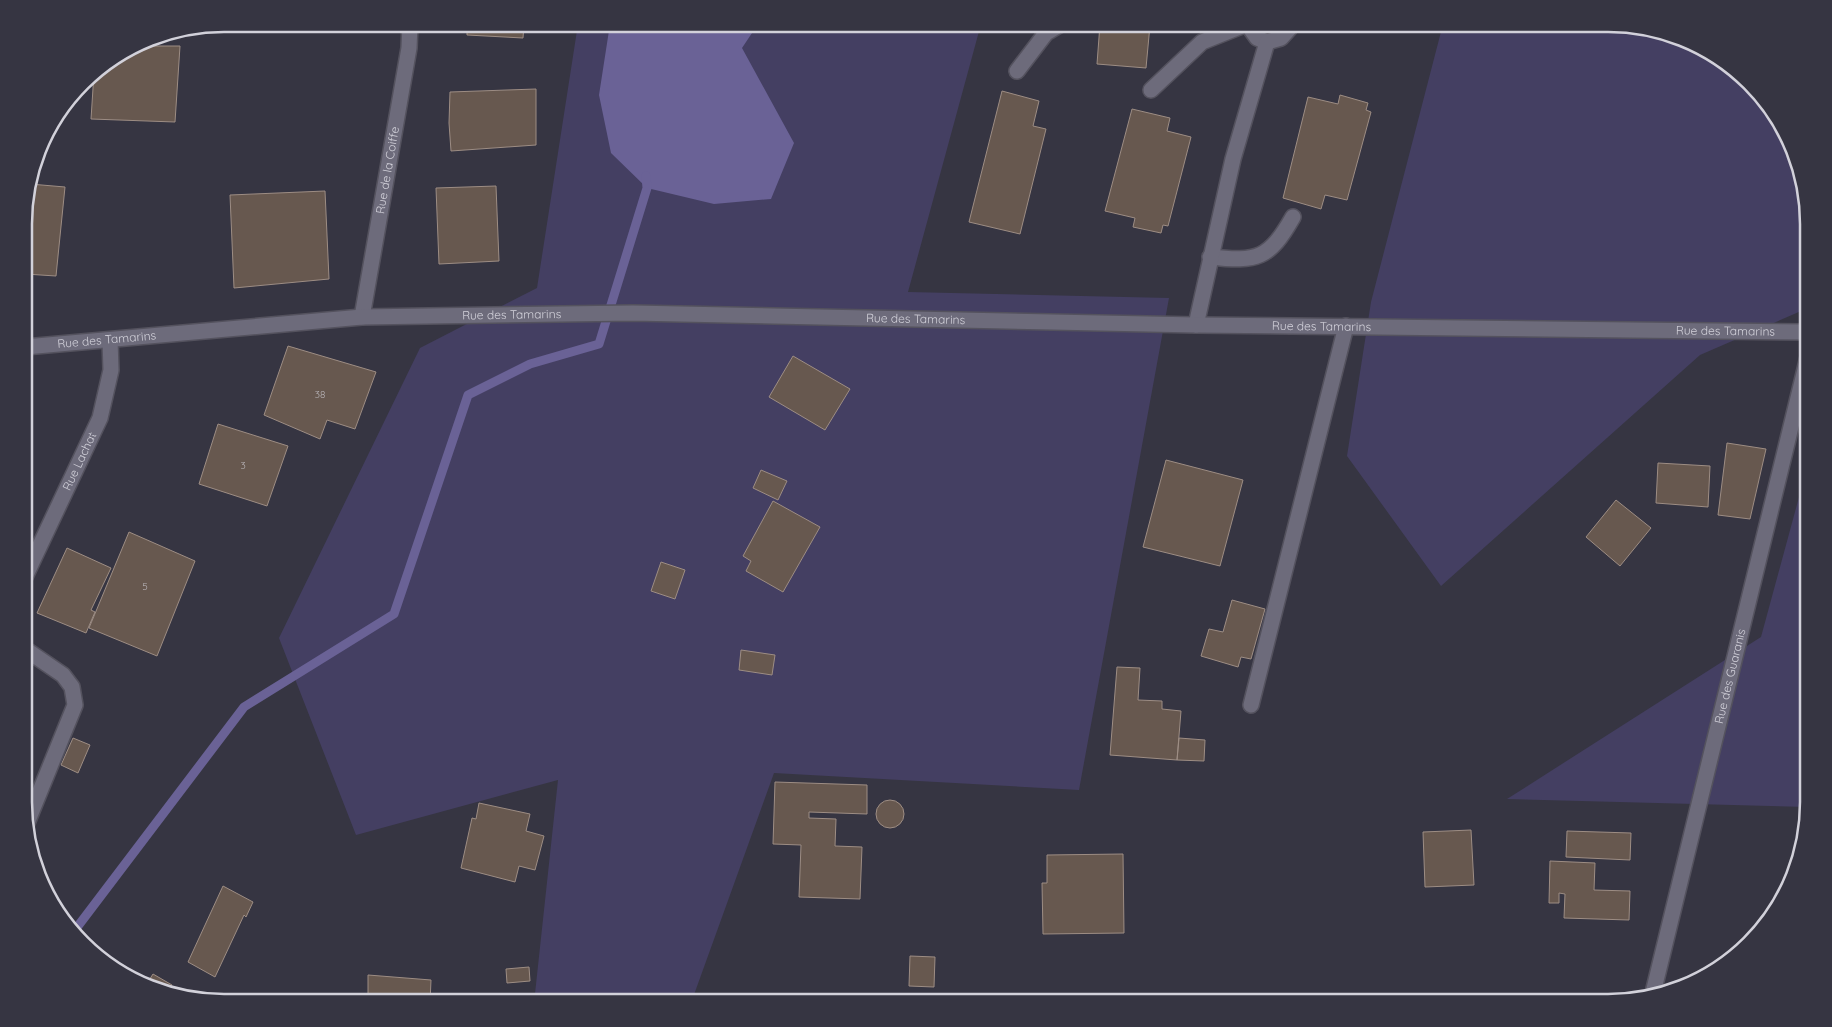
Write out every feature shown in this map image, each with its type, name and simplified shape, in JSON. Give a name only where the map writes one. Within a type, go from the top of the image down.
[{"type":"street","name":"Rue de la Coiffe","points":[[362,317],[409,48],[410,32]]},
{"type":"street","points":[[1017,71],[1048,32]]},
{"type":"street","points":[[1151,90],[1202,42],[1227,32]]},
{"type":"street","points":[[1253,32],[1257,38],[1267,42],[1281,38],[1286,32]]},
{"type":"street","points":[[1196,326],[1232,159],[1267,42]]},
{"type":"street","points":[[1210,257],[1231,259],[1261,256],[1279,241],[1293,217]]},
{"type":"street","name":"Rue des Tamarins","points":[[32,346],[362,317],[633,313],[1196,326],[1800,332]]},
{"type":"street","points":[[1251,705],[1346,326]]},
{"type":"street","name":"Rue Lachat","points":[[32,564],[100,418],[111,370],[110,340]]},
{"type":"street","name":"Rue des Guaranis","points":[[1654,989],[1800,389]]},
{"type":"street","points":[[32,652],[63,675],[72,687],[75,705],[33,811]]},
{"type":"shaded area","points":[[577,32],[979,32],[908,292],[1169,298],[1079,790],[774,773],[694,995],[535,995],[558,780],[356,835],[279,638],[420,348],[537,288]]},
{"type":"shaded area","points":[[609,32],[753,32],[742,48],[794,143],[771,199],[714,204],[647,188],[611,153],[599,95]]},
{"type":"shaded area","points":[[1441,32],[1607,32],[1645,36],[1681,47],[1703,58],[1724,72],[1752,98],[1780,140],[1793,175],[1800,225],[1800,311],[1700,355],[1441,586],[1347,456],[1371,302]]},
{"type":"shaded area","points":[[1800,493],[1800,807],[1507,799],[1761,637]]},
{"type":"building","points":[[467,32],[523,32],[523,38],[467,35]]},
{"type":"building","points":[[1099,32],[1149,32],[1146,68],[1097,64]]},
{"type":"building","points":[[180,46],[175,122],[91,119],[93,85],[98,80],[129,58],[151,47]]},
{"type":"building","points":[[536,89],[536,145],[451,151],[449,123],[450,92]]},
{"type":"building","points":[[1002,91],[1039,101],[1033,126],[1046,129],[1020,234],[969,222]]},
{"type":"building","points":[[1340,95],[1368,103],[1366,110],[1371,112],[1347,200],[1325,195],[1321,209],[1283,198],[1308,97],[1338,104]]},
{"type":"building","points":[[1132,109],[1170,118],[1167,131],[1191,137],[1168,226],[1163,225],[1161,233],[1133,227],[1135,218],[1105,211]]},
{"type":"building","points":[[37,185],[65,187],[56,276],[32,274],[32,225]]},
{"type":"building","points":[[496,186],[499,261],[439,264],[436,188]]},
{"type":"building","points":[[325,191],[329,279],[234,288],[230,195]]},
{"type":"building","points":[[288,346],[376,372],[355,429],[327,420],[320,439],[264,415]]},
{"type":"building","points":[[793,356],[850,389],[825,430],[769,397]]},
{"type":"building","points":[[218,424],[288,446],[267,506],[199,484]]},
{"type":"building","points":[[1727,443],[1766,449],[1750,519],[1718,515]]},
{"type":"building","points":[[1166,460],[1243,480],[1220,566],[1143,547]]},
{"type":"building","points":[[1658,463],[1710,466],[1708,507],[1656,503]]},
{"type":"building","points":[[761,470],[787,481],[778,500],[753,488]]},
{"type":"building","points":[[1616,500],[1651,528],[1620,566],[1586,537]]},
{"type":"building","points":[[773,501],[820,527],[783,592],[746,571],[751,561],[743,556]]},
{"type":"building","points":[[129,532],[195,561],[157,656],[89,628]]},
{"type":"building","points":[[67,548],[111,568],[91,610],[95,612],[86,633],[37,613]]},
{"type":"building","points":[[661,562],[685,570],[675,599],[651,591]]},
{"type":"building","points":[[1232,600],[1265,609],[1251,659],[1241,657],[1238,667],[1201,656],[1209,629],[1223,632]]},
{"type":"building","points":[[741,650],[775,655],[772,675],[739,670]]},
{"type":"building","points":[[1117,667],[1140,668],[1138,700],[1162,701],[1162,709],[1181,711],[1177,760],[1110,755]]},
{"type":"building","points":[[73,738],[90,745],[78,773],[61,765]]},
{"type":"building","points":[[1179,738],[1205,740],[1204,761],[1177,760]]},
{"type":"building","points":[[775,782],[867,785],[867,814],[809,812],[809,818],[836,819],[835,846],[862,847],[860,899],[799,897],[801,845],[773,844]]},
{"type":"building","points":[[890,800],[900,804],[904,814],[900,824],[890,828],[880,824],[876,814],[880,804]]},
{"type":"building","points":[[479,803],[530,814],[526,831],[544,836],[535,870],[519,866],[515,882],[461,868],[472,818],[476,819]]},
{"type":"building","points":[[1471,830],[1474,885],[1425,887],[1423,832]]},
{"type":"building","points":[[1567,831],[1631,833],[1630,860],[1566,857]]},
{"type":"building","points":[[1123,854],[1124,933],[1043,934],[1042,883],[1047,883],[1047,855]]},
{"type":"building","points":[[1550,861],[1595,863],[1594,890],[1630,891],[1629,920],[1564,918],[1565,894],[1559,893],[1559,903],[1549,903]]},
{"type":"building","points":[[223,886],[253,902],[246,917],[244,915],[215,977],[188,962]]},
{"type":"building","points":[[910,956],[935,957],[934,987],[909,986]]},
{"type":"building","points":[[529,967],[530,981],[507,983],[506,969]]},
{"type":"building","points":[[153,974],[172,985],[171,987],[150,979]]},
{"type":"building","points":[[368,975],[431,980],[430,995],[368,995]]},
{"type":"waterway","points":[[78,926],[244,707],[394,614],[468,395],[530,364],[599,344],[647,188],[646,176]]}]
